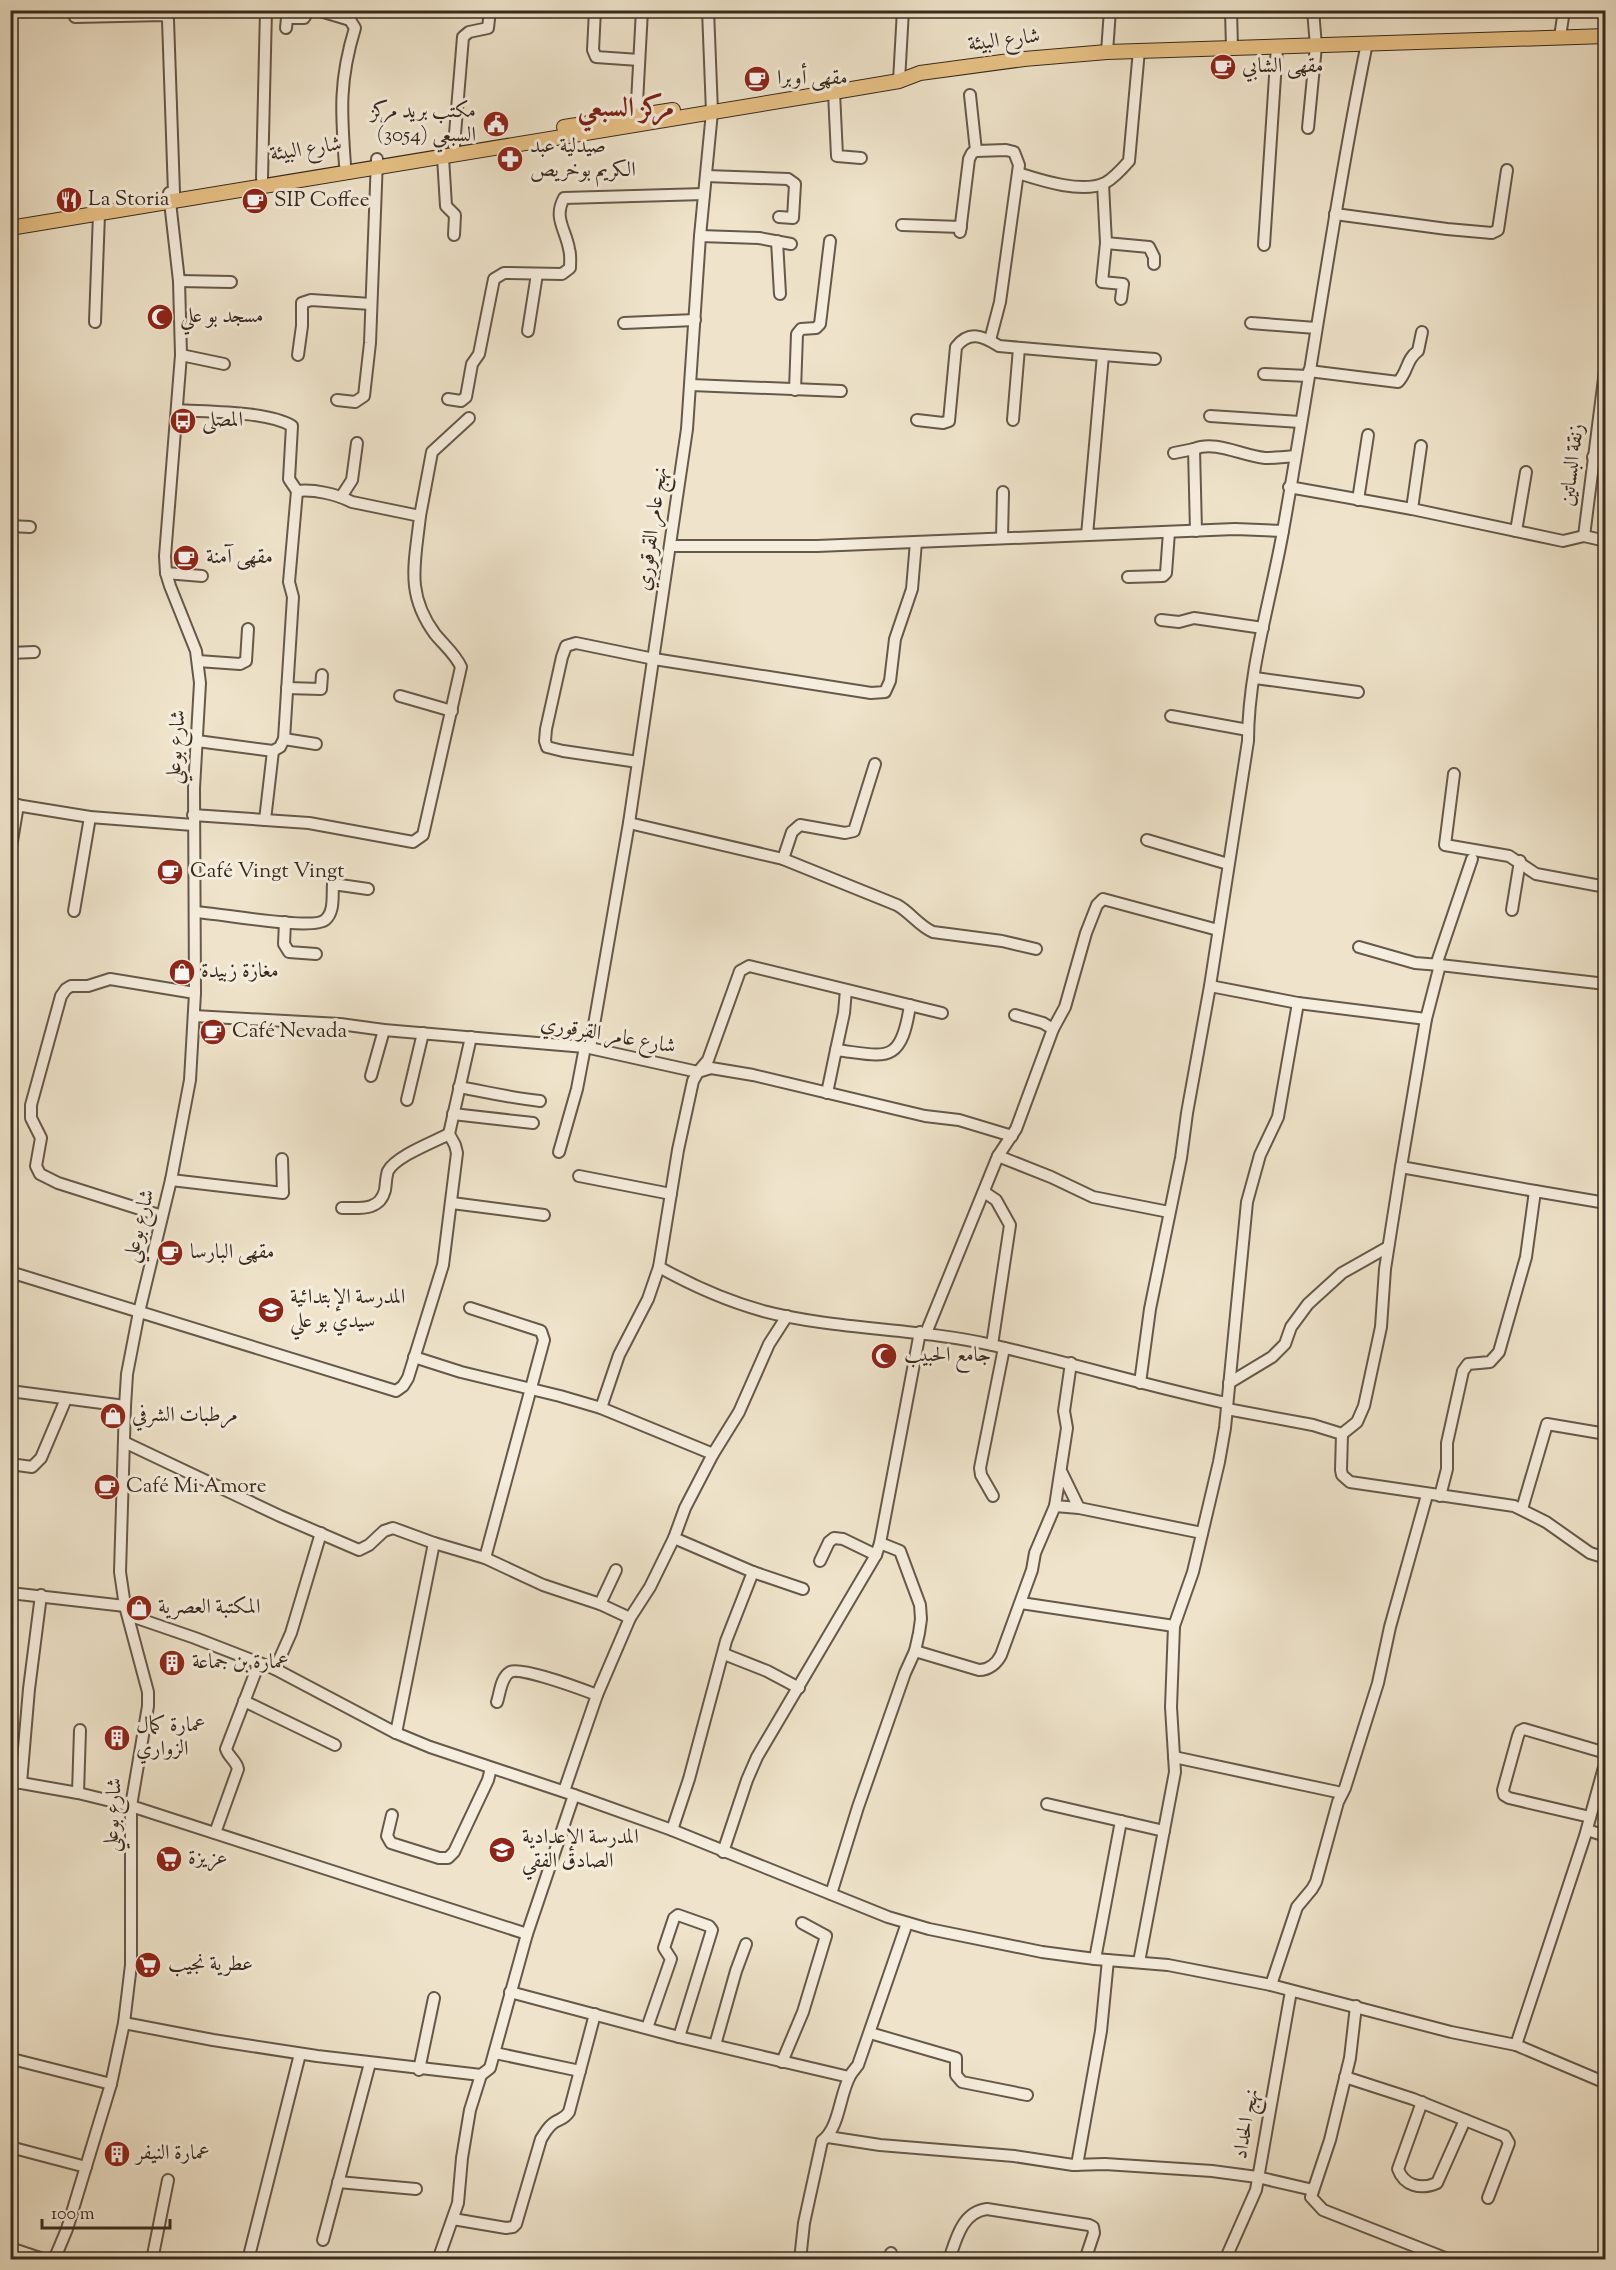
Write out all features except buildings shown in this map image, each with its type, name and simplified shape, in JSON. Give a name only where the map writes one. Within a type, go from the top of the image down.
[{"type":"main road","name":"شارع البيئة","points":[[171,196],[378,163],[454,146],[1024,59],[1139,50],[1605,36]]},
{"type":"main road","name":"شارع البيئة","points":[[711,108],[834,92],[903,76]]},
{"type":"main road","name":"شارع البيئة","points":[[171,196],[262,178],[306,175],[345,165],[443,157],[636,120]]},
{"type":"main road","points":[[10,228],[99,214],[171,196]]},
{"type":"main road","points":[[10,219],[171,196]]},
{"type":"street","points":[[262,178],[266,10]]},
{"type":"street","points":[[286,28],[288,18],[304,18],[309,10]]},
{"type":"street","points":[[317,10],[350,20],[354,28],[342,80],[341,107],[345,165]]},
{"type":"street","points":[[454,146],[463,37],[469,32],[488,28],[490,10]]},
{"type":"street","points":[[595,10],[593,50],[596,57],[639,60]]},
{"type":"street","points":[[636,120],[642,10]]},
{"type":"street","points":[[903,10],[903,76]]},
{"type":"street","points":[[1107,52],[1110,10]]},
{"type":"street","points":[[1231,10],[1232,48]]},
{"type":"street","points":[[1308,128],[1316,46],[1313,10]]},
{"type":"street","points":[[1560,37],[1564,10]]},
{"type":"street","name":"نهج عامر القرقوري","points":[[559,1152],[587,1048],[629,824],[687,429],[711,108],[708,11]]},
{"type":"street","name":"شارع بوعلي","points":[[54,2259],[67,2229],[111,2084],[124,2023],[130,1965],[131,1806],[148,1706],[148,1692],[126,1610],[120,1572],[125,1406],[127,1374],[139,1312],[171,1180],[190,1080],[195,993],[193,820],[200,683],[193,640],[166,573],[165,556],[181,355],[179,281],[171,196],[171,74],[168,20],[165,15],[75,17]]},
{"type":"street","points":[[1140,1383],[1150,1309],[1180,1167],[1187,1113],[1210,986],[1263,628],[1283,531],[1335,214],[1367,43]]},
{"type":"street","points":[[1264,245],[1277,46]]},
{"type":"street","points":[[1018,173],[1050,183],[1075,187],[1104,184],[1121,171],[1129,161],[1139,50]]},
{"type":"street","points":[[834,92],[837,156],[861,158]]},
{"type":"street","points":[[970,95],[976,151]]},
{"type":"street","points":[[902,225],[961,230],[969,159],[972,153],[1006,150],[1014,152],[1019,165],[1018,173],[1000,302],[990,340]]},
{"type":"street","points":[[443,157],[446,206],[455,214],[454,235]]},
{"type":"street","points":[[337,400],[355,402],[364,396],[370,344],[378,163]]},
{"type":"street","points":[[1335,214],[1492,233],[1498,230],[1507,170]]},
{"type":"street","points":[[706,176],[788,178],[795,184],[793,218],[779,217]]},
{"type":"street","points":[[1104,184],[1106,243],[1102,282],[1123,284],[1121,299]]},
{"type":"street","points":[[447,399],[461,401],[466,397],[472,364],[479,354],[494,279],[504,273],[562,274],[570,268],[569,248],[560,222],[561,205],[564,198],[704,194]]},
{"type":"street","points":[[95,322],[99,214]]},
{"type":"street","points":[[700,236],[759,238],[791,244]]},
{"type":"street","points":[[777,241],[780,294]]},
{"type":"street","points":[[795,390],[797,333],[801,329],[816,328],[820,324],[830,241]]},
{"type":"street","points":[[1106,243],[1149,247],[1154,257],[1154,264]]},
{"type":"street","points":[[528,331],[537,274]]},
{"type":"street","points":[[179,281],[231,282]]},
{"type":"street","points":[[298,355],[302,303],[311,300],[371,304]]},
{"type":"street","points":[[624,323],[695,320]]},
{"type":"street","points":[[1251,323],[1316,328]]},
{"type":"street","points":[[1264,374],[1309,374],[1398,382],[1404,376],[1410,356],[1418,351],[1422,332]]},
{"type":"street","points":[[917,420],[943,423],[950,421],[956,347],[962,339],[971,335],[990,340],[999,346],[1155,359]]},
{"type":"street","points":[[1013,420],[1019,348]]},
{"type":"street","points":[[181,355],[224,364]]},
{"type":"street","points":[[1087,535],[1103,355]]},
{"type":"street","name":"زنقة البساتين","points":[[1584,536],[1605,363]]},
{"type":"street","points":[[691,385],[841,391]]},
{"type":"street","points":[[177,410],[252,415],[283,420],[292,426],[289,479],[297,490],[289,582],[293,597],[284,739],[280,747],[273,751],[197,741]]},
{"type":"street","points":[[1210,416],[1300,422]]},
{"type":"street","points":[[10,853],[14,804],[90,817],[309,823],[413,842],[423,835],[461,667],[418,605],[414,587],[420,516],[432,452],[469,418]]},
{"type":"street","points":[[1358,500],[1368,435]]},
{"type":"street","points":[[341,497],[352,480],[357,443]]},
{"type":"street","points":[[1174,453],[1201,446],[1267,458],[1295,456]]},
{"type":"street","points":[[1412,509],[1421,446]]},
{"type":"street","points":[[1194,449],[1196,531]]},
{"type":"street","points":[[1593,457],[1605,461]]},
{"type":"street","points":[[1516,531],[1526,471]]},
{"type":"street","points":[[1289,487],[1412,509],[1563,541],[1584,536],[1605,541]]},
{"type":"street","points":[[297,490],[341,497],[352,502],[420,516]]},
{"type":"street","points":[[1002,538],[1003,492]]},
{"type":"street","points":[[10,526],[30,527]]},
{"type":"street","points":[[670,546],[817,546],[1196,531],[1283,531]]},
{"type":"street","points":[[1128,577],[1163,576],[1166,573],[1169,532]]},
{"type":"street","points":[[638,762],[552,750],[547,747],[546,729],[559,666],[566,646],[576,643],[654,659],[871,693],[885,692],[890,681],[895,639],[912,589],[916,542]]},
{"type":"street","points":[[166,573],[202,576]]},
{"type":"street","points":[[1161,620],[1179,622],[1194,618],[1263,628]]},
{"type":"street","points":[[198,661],[240,664],[246,661],[248,629]]},
{"type":"street","points":[[10,653],[34,652]]},
{"type":"street","points":[[287,688],[321,689],[322,675]]},
{"type":"street","points":[[1255,678],[1358,692]]},
{"type":"street","points":[[400,696],[452,711]]},
{"type":"street","points":[[1171,716],[1248,730]]},
{"type":"street","points":[[284,739],[316,744]]},
{"type":"street","points":[[265,820],[273,751]]},
{"type":"street","points":[[783,859],[792,831],[800,825],[845,833],[854,831],[875,764]]},
{"type":"street","points":[[1454,774],[1445,845],[1509,856],[1520,861],[1528,870],[1536,874],[1605,887]]},
{"type":"street","points":[[74,911],[90,817]]},
{"type":"street","points":[[629,824],[783,859],[897,904],[923,927],[933,932],[1002,941],[1036,949]]},
{"type":"street","points":[[1148,840],[1228,864]]},
{"type":"street","points":[[1472,859],[1438,965],[1426,1019],[1388,1247],[1381,1327],[1364,1406],[1357,1422],[1342,1434],[1341,1470],[1346,1480],[1427,1495],[1514,1506],[1546,1522],[1590,1553],[1605,1558]]},
{"type":"street","points":[[1512,910],[1520,861]]},
{"type":"street","points":[[195,912],[316,925],[325,921],[331,913],[333,884],[368,889]]},
{"type":"street","points":[[723,1852],[757,1757],[876,1555],[923,1333],[998,1156],[1012,1136],[1053,1029],[1065,1007],[1086,933],[1097,905],[1103,899],[1218,930]]},
{"type":"street","points":[[285,922],[284,944],[289,952],[316,954]]},
{"type":"street","points":[[1359,947],[1415,963],[1605,984]]},
{"type":"street","name":"شارع عامر القرقوري","points":[[194,1016],[296,1021],[587,1048],[698,1072],[708,1060],[740,971],[749,966],[942,1013]]},
{"type":"street","points":[[162,1216],[58,1183],[40,1174],[36,1166],[41,1138],[32,1118],[31,1105],[61,996],[66,989],[110,979],[195,993]]},
{"type":"street","points":[[1210,986],[1298,1003],[1426,1019]]},
{"type":"street","points":[[827,1093],[844,1013],[846,990]]},
{"type":"street","points":[[1138,1962],[1175,1772],[1171,1707],[1174,1626],[1193,1572],[1220,1462],[1248,1202],[1260,1155],[1278,1117],[1298,1003]]},
{"type":"street","points":[[836,1050],[868,1056],[886,1054],[901,1041],[906,1030],[910,1005]]},
{"type":"street","points":[[1015,1015],[1043,1023],[1053,1029]]},
{"type":"street","points":[[371,1076],[384,1030]]},
{"type":"street","points":[[407,1100],[423,1033]]},
{"type":"street","points":[[10,1272],[284,1354],[396,1391],[403,1386],[414,1357],[443,1265],[457,1153],[449,1134],[471,1037]]},
{"type":"street","points":[[601,1408],[619,1355],[648,1299],[658,1267],[693,1081],[698,1072],[711,1068],[730,1071],[925,1116],[959,1120],[1012,1136]]},
{"type":"street","points":[[459,1087],[492,1092],[500,1096],[540,1101]]},
{"type":"street","points":[[453,1114],[533,1123]]},
{"type":"street","points":[[342,1208],[369,1208],[380,1202],[384,1194],[388,1171],[400,1160],[449,1134]]},
{"type":"street","points":[[998,1156],[1093,1197],[1169,1212]]},
{"type":"street","points":[[171,1180],[283,1193],[282,1159]]},
{"type":"street","points":[[1401,1167],[1605,1203]]},
{"type":"street","points":[[579,1176],[671,1194]]},
{"type":"street","points":[[1440,1496],[1447,1469],[1447,1443],[1463,1371],[1468,1364],[1490,1362],[1499,1352],[1526,1257],[1535,1191]]},
{"type":"street","points":[[984,1192],[996,1200],[1010,1225],[992,1345]]},
{"type":"street","points":[[452,1203],[544,1215]]},
{"type":"street","points":[[1229,1383],[1272,1357],[1285,1344],[1291,1327],[1308,1304],[1342,1273],[1388,1247]]},
{"type":"street","points":[[658,1267],[727,1299],[764,1311],[992,1345],[1071,1363],[1226,1406],[1313,1425],[1342,1434]]},
{"type":"street","points":[[470,1308],[541,1330],[544,1340],[485,1558]]},
{"type":"street","points":[[438,2259],[458,2203],[470,2110],[481,2075],[490,2068],[495,2053],[526,1934],[597,1695],[630,1618],[650,1587],[674,1538],[685,1508],[713,1454],[739,1412],[769,1344],[787,1316]]},
{"type":"street","points":[[993,1496],[981,1475],[980,1468],[1004,1348]]},
{"type":"street","points":[[414,1357],[461,1372],[601,1408],[713,1454]]},
{"type":"street","points":[[915,1651],[980,1670],[988,1668],[1001,1655],[1021,1603],[1035,1553],[1055,1506],[1067,1428],[1064,1411],[1071,1363]]},
{"type":"street","points":[[10,1391],[125,1406]]},
{"type":"street","points":[[10,1464],[32,1467],[41,1458],[66,1399]]},
{"type":"street","points":[[1522,1509],[1547,1424],[1605,1434]]},
{"type":"street","points":[[124,1442],[359,1550],[369,1545],[384,1531],[393,1528],[485,1558],[543,1585],[600,1604],[630,1618]]},
{"type":"street","points":[[1061,1471],[1078,1508]]},
{"type":"street","points":[[1271,1985],[1288,1936],[1291,1919],[1316,1882],[1338,1802],[1378,1683],[1392,1616],[1427,1495]]},
{"type":"street","points":[[1055,1506],[1078,1508],[1202,1533]]},
{"type":"street","points":[[275,1670],[291,1633],[321,1533]]},
{"type":"street","points":[[674,1538],[753,1572],[803,1589]]},
{"type":"street","points":[[820,1561],[829,1542],[834,1538],[843,1539],[876,1555]]},
{"type":"street","points":[[396,1733],[434,1543]]},
{"type":"street","points":[[831,1894],[858,1806],[915,1651],[921,1619],[920,1605],[900,1551],[880,1543]]},
{"type":"street","points":[[600,1604],[616,1570]]},
{"type":"street","points":[[672,1830],[689,1779],[726,1641],[753,1572]]},
{"type":"street","points":[[10,1593],[41,1595],[126,1610],[275,1670],[396,1733],[672,1830],[907,1923],[1042,1952],[1196,1970],[1271,1985],[1451,2032],[1516,2044],[1605,2083]]},
{"type":"street","points":[[41,1595],[16,1782],[78,1793],[131,1806],[526,1934]]},
{"type":"street","points":[[1021,1603],[1174,1626]]},
{"type":"street","points":[[724,1654],[767,1671],[799,1688]]},
{"type":"street","points":[[215,1833],[238,1769],[236,1762],[227,1755],[226,1749],[259,1663]]},
{"type":"street","points":[[497,1702],[504,1678],[508,1672],[515,1670],[545,1677],[597,1695]]},
{"type":"street","points":[[244,1701],[335,1745]]},
{"type":"street","points":[[1590,1817],[1509,1798],[1504,1795],[1503,1790],[1518,1736],[1524,1729],[1605,1753]]},
{"type":"street","points":[[78,1793],[80,1730]]},
{"type":"street","points":[[1174,1757],[1342,1793]]},
{"type":"street","points":[[1516,2044],[1587,1830],[1605,1760]]},
{"type":"street","points":[[392,1815],[387,1836],[391,1843],[439,1858],[448,1858],[454,1852],[488,1780],[491,1768]]},
{"type":"street","points":[[1047,1804],[1164,1831]]},
{"type":"street","points":[[1095,1959],[1121,1821]]},
{"type":"street","points":[[1587,1830],[1605,1836]]},
{"type":"street","points":[[647,2028],[671,1959],[664,1948],[674,1918],[678,1915],[709,1926],[712,1930],[679,2037]]},
{"type":"street","points":[[782,2061],[803,2012],[826,1936],[802,1923]]},
{"type":"street","points":[[800,2259],[811,2187],[822,2141],[828,2137],[849,2077],[858,2065],[907,1923]]},
{"type":"street","points":[[715,2045],[746,1944]]},
{"type":"street","points":[[1077,2165],[1101,2031],[1108,1960]]},
{"type":"street","name":"نهج الحداد","points":[[1225,2259],[1256,2190],[1291,1991]]},
{"type":"street","points":[[510,1992],[679,2037],[849,2077]]},
{"type":"street","points":[[419,2070],[434,1998]]},
{"type":"street","points":[[1356,2006],[1350,2058],[1330,2140],[1311,2197],[1323,2210],[1450,2259]]},
{"type":"street","points":[[453,2219],[506,2228],[516,2224],[541,2139],[548,2128],[565,2118],[569,2112],[595,2014]]},
{"type":"street","points":[[124,2023],[300,2054],[419,2070],[481,2075]]},
{"type":"street","points":[[870,2032],[956,2058],[956,2075],[962,2082],[1027,2095]]},
{"type":"street","points":[[495,2053],[579,2072]]},
{"type":"street","points":[[248,2259],[300,2054]]},
{"type":"street","points":[[16,2060],[111,2084]]},
{"type":"street","points":[[323,2240],[370,2063]]},
{"type":"street","points":[[1345,2077],[1422,2103],[1505,2136],[1509,2140],[1488,2198]]},
{"type":"street","points":[[1422,2103],[1398,2169],[1403,2180],[1408,2183],[1422,2187],[1437,2183],[1466,2120]]},
{"type":"street","points":[[828,2137],[880,2145],[1014,2156],[1077,2165],[1105,2164],[1212,2171],[1257,2177],[1313,2190]]},
{"type":"street","points":[[10,2147],[86,2167]]},
{"type":"street","points":[[152,2259],[168,2180]]},
{"type":"street","points":[[338,2182],[416,2189]]},
{"type":"street","points":[[949,2259],[963,2222],[978,2210],[987,2209],[1089,2225],[1093,2228],[1094,2233],[1084,2259]]},
{"type":"street","points":[[10,2248],[46,2259]]},
{"type":"place","name":"مقهى الشابي","points":[[1223,67]]},
{"type":"place","name":"مقهى أوبرا","points":[[757,79]]},
{"type":"place","name":"مكتب بريد مركز السبعي (3054)","points":[[496,124]]},
{"type":"place","name":"صيدلية عبد الكريم بوخريص","points":[[510,159]]},
{"type":"place","name":"La Storia","points":[[69,200]]},
{"type":"place","name":"SIP Coffee","points":[[255,201]]},
{"type":"place","name":"مسجد بو علي","points":[[160,317]]},
{"type":"place","name":"المصلى","points":[[183,421]]},
{"type":"place","name":"مقهى آمنة","points":[[186,558]]},
{"type":"place","name":"Café Vingt Vingt","points":[[170,872]]},
{"type":"place","name":"مغازة زبيدة","points":[[182,972]]},
{"type":"place","name":"Café Nevada","points":[[213,1032]]},
{"type":"place","name":"مقهى البارسا","points":[[170,1253]]},
{"type":"place","name":"المدرسة الإبتدائية سيدي بو علي","points":[[271,1310]]},
{"type":"place","name":"جامع الحبيب","points":[[884,1356]]},
{"type":"place","name":"مرطبات الشرفي","points":[[113,1416]]},
{"type":"place","name":"Café Mi Amore","points":[[107,1487]]},
{"type":"place","name":"المكتبة العصرية","points":[[139,1608]]},
{"type":"place","name":"عمارة بن جماعة","points":[[172,1663]]},
{"type":"place","name":"عمارة كمال الزواري","points":[[117,1738]]},
{"type":"place","name":"المدرسة الإعدادية الصادق الفقي","points":[[502,1850]]},
{"type":"place","name":"عزيزة","points":[[169,1859]]},
{"type":"place","name":"عطرية نجيب","points":[[148,1965]]},
{"type":"place","name":"عمارة النيفر","points":[[117,2154]]},
{"type":"district","name":"مركز السبعي","points":[[626,109]]}]
